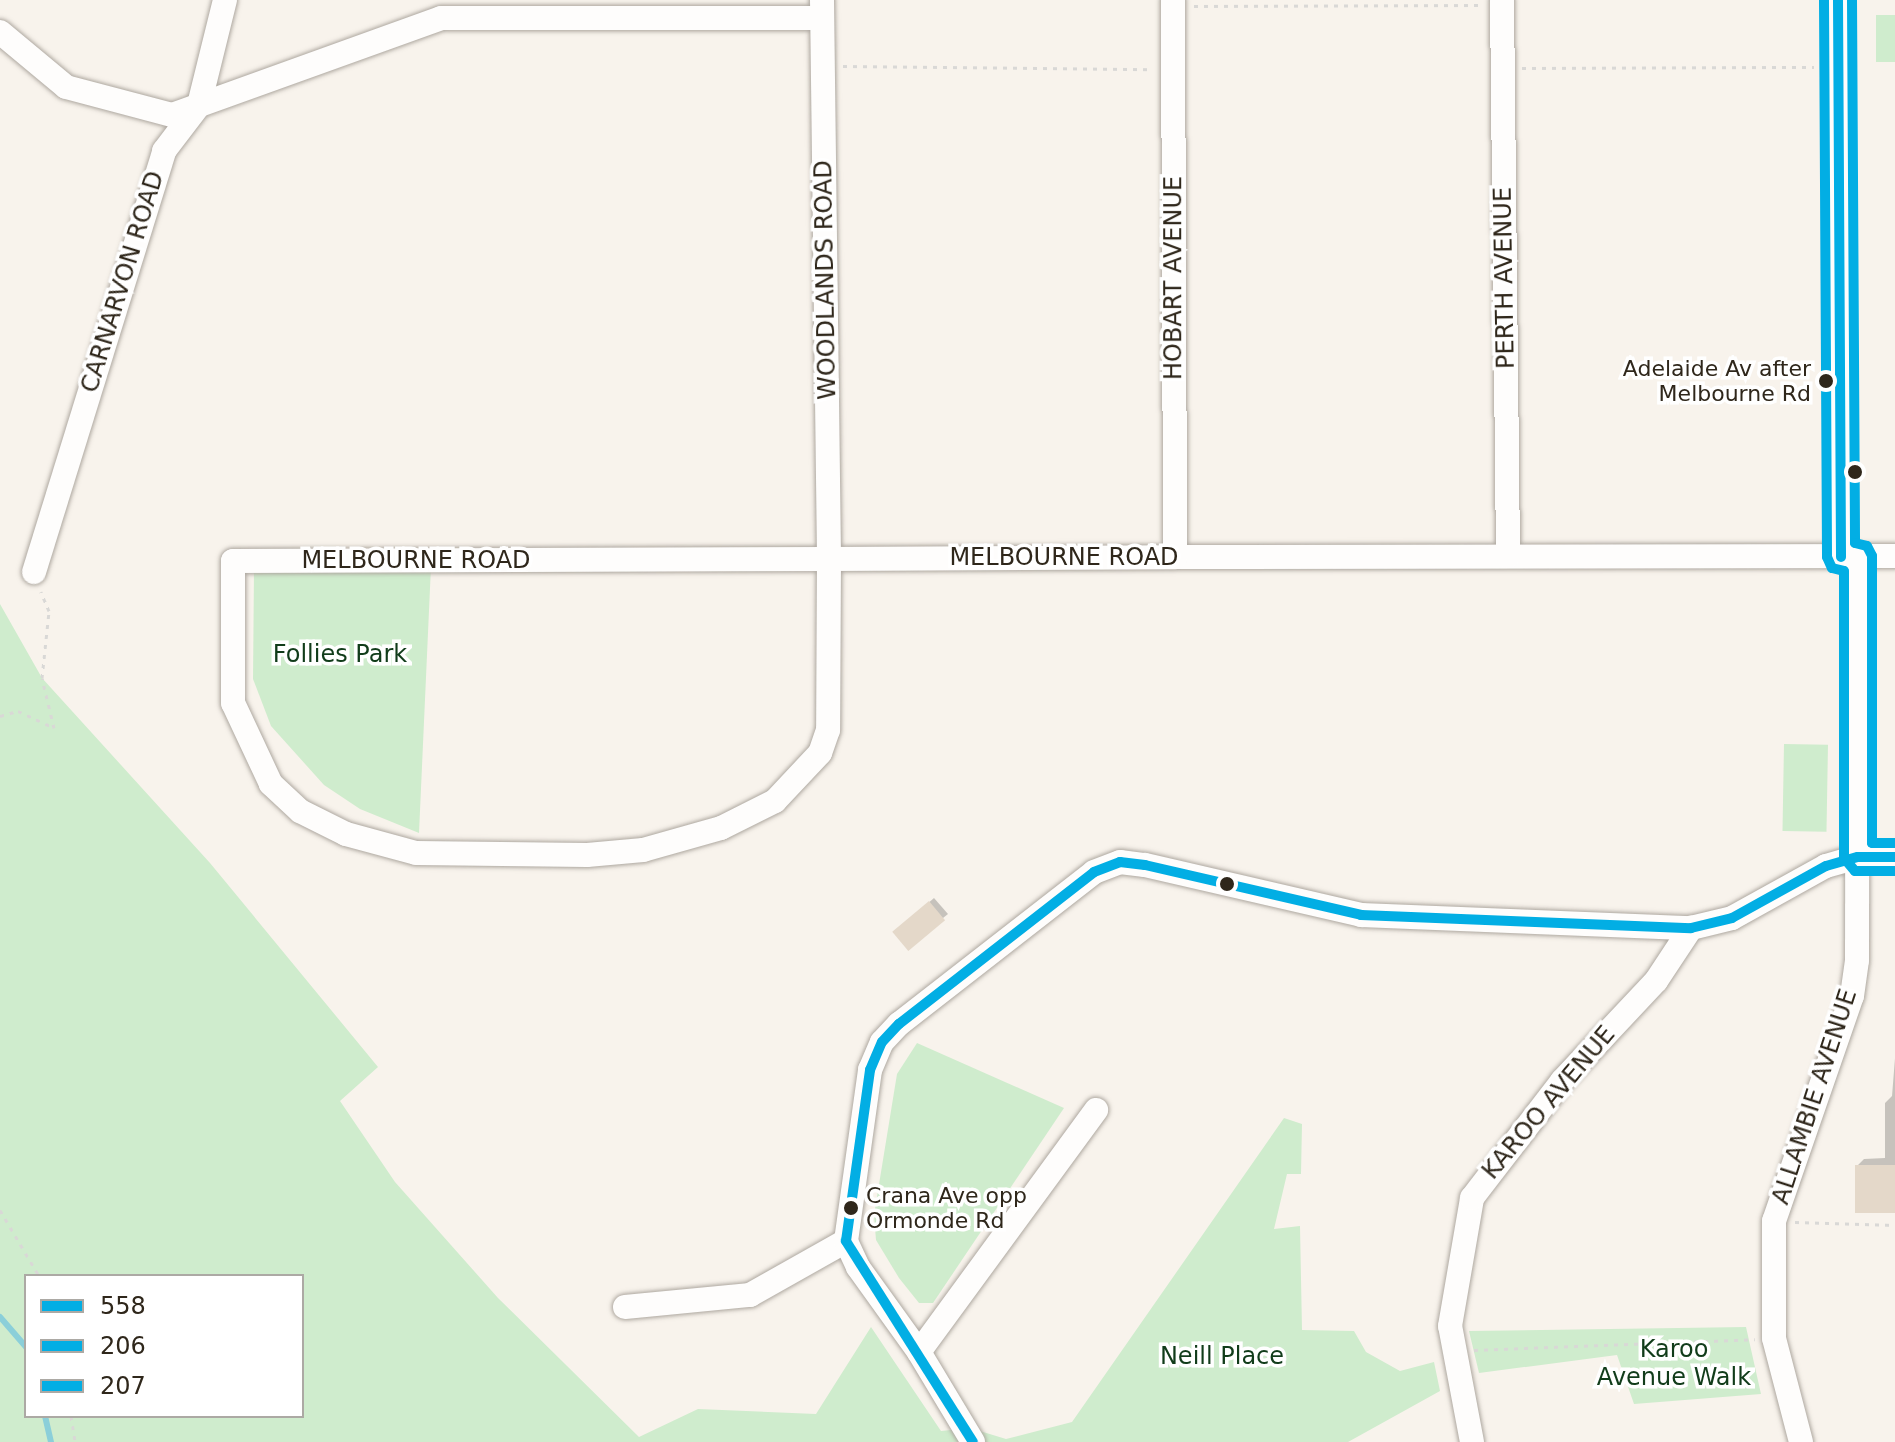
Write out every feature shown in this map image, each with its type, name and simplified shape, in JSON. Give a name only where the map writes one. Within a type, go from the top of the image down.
[{"type":"street","name":"CARNARVON ROAD","points":[[34,572],[164,151],[199,105],[225,0]]},
{"type":"street","name":"ALLAMBIE AVENUE","points":[[1801,1442],[1774,1338],[1774,1221],[1852,996],[1857,960],[1858,857],[1838,0]]},
{"type":"street","name":"PERTH AVENUE","points":[[1502,2],[1508,556]]},
{"type":"street","name":"HOBART AVENUE","points":[[1173,3],[1175,557]]},
{"type":"street","points":[[0,32],[66,87],[172,115],[441,18],[822,9]]},
{"type":"street","name":"WOODLANDS ROAD","points":[[233,561],[233,703],[271,784],[300,811],[394,850],[587,855],[643,850],[721,828],[775,801],[820,753],[828,730],[829,559],[822,9]]},
{"type":"street","name":"MELBOURNE ROAD","points":[[233,561],[1895,556]]},
{"type":"street","points":[[973,1442],[919,1352],[858,1267],[846,1230],[870,1070],[882,1042],[1070,887],[1120,862],[1361,915],[1691,928],[1732,918],[1826,866],[1858,857],[1895,857]]},
{"type":"street","name":"KAROO AVENUE","points":[[1472,1442],[1452,1351],[1450,1326],[1472,1198],[1562,1081],[1656,981],[1691,928]]},
{"type":"street","points":[[919,1352],[1096,1110]]},
{"type":"street","points":[[625,1307],[750,1295],[846,1230]]},
{"type":"path","points":[[1173,3],[1502,2]]},
{"type":"path","points":[[824,65],[1174,69]]},
{"type":"path","points":[[1503,68],[1814,67]]},
{"type":"path","points":[[0,716],[18,711],[54,728],[42,678],[49,611],[34,572]]},
{"type":"path","points":[[0,1210],[38,1274]]},
{"type":"path","points":[[1774,1221],[1895,1225]]},
{"type":"path","points":[[1452,1351],[1774,1338]]},
{"type":"path","points":[[71,1418],[75,1442]]},
{"type":"green space","points":[[1876,15],[1895,15],[1895,62],[1876,62]]},
{"type":"green space","name":"Follies Park","points":[[431,566],[419,833],[360,809],[324,785],[271,726],[253,679],[254,569]]},
{"type":"green space","name":"Neill Place","points":[[0,604],[42,678],[210,863],[378,1067],[340,1101],[395,1182],[498,1298],[639,1437],[698,1409],[816,1414],[871,1327],[941,1431],[970,1428],[1006,1439],[1072,1422],[1284,1118],[1302,1124],[1301,1174],[1287,1174],[1274,1229],[1300,1226],[1302,1330],[1354,1331],[1366,1352],[1400,1371],[1434,1362],[1440,1391],[1348,1442],[0,1442]]},
{"type":"green space","points":[[1784,744],[1828,745],[1826,832],[1782,831]]},
{"type":"green space","points":[[917,1043],[1064,1108],[933,1303],[919,1303],[899,1278],[876,1240],[874,1215],[897,1074]]},
{"type":"green space","name":"Karoo Avenue Walk","points":[[1746,1327],[1761,1394],[1634,1404],[1617,1355],[1479,1373],[1469,1331]]},
{"type":"building","points":[[929,901],[945,920],[908,951],[892,932]]},
{"type":"building","points":[[1855,1165],[1895,1165],[1895,1213],[1855,1213]]},
{"type":"waterway","points":[[0,1317],[24,1345]]},
{"type":"waterway","points":[[45,1418],[51,1442]]},
{"type":"transit line","name":"206","points":[[1824,0],[1827,557],[1832,568],[1844,571],[1844,858],[1855,871],[1895,871]]},
{"type":"transit line","name":"558","points":[[1838,0],[1841,557]]},
{"type":"transit line","name":"207","points":[[1852,0],[1855,543],[1867,546],[1872,556],[1872,843],[1895,843]]},
{"type":"transit line","name":"558","points":[[973,1442],[846,1241],[870,1070],[882,1042],[899,1024],[1094,872],[1120,862],[1145,865],[1361,915],[1691,928],[1732,918],[1826,866],[1858,857],[1895,857]]},
{"type":"place","name":"Adelaide Av after Melbourne Rd","points":[[1826,381]]},
{"type":"place","name":"Crana Ave opp Ormonde Rd","points":[[851,1208]]}]
